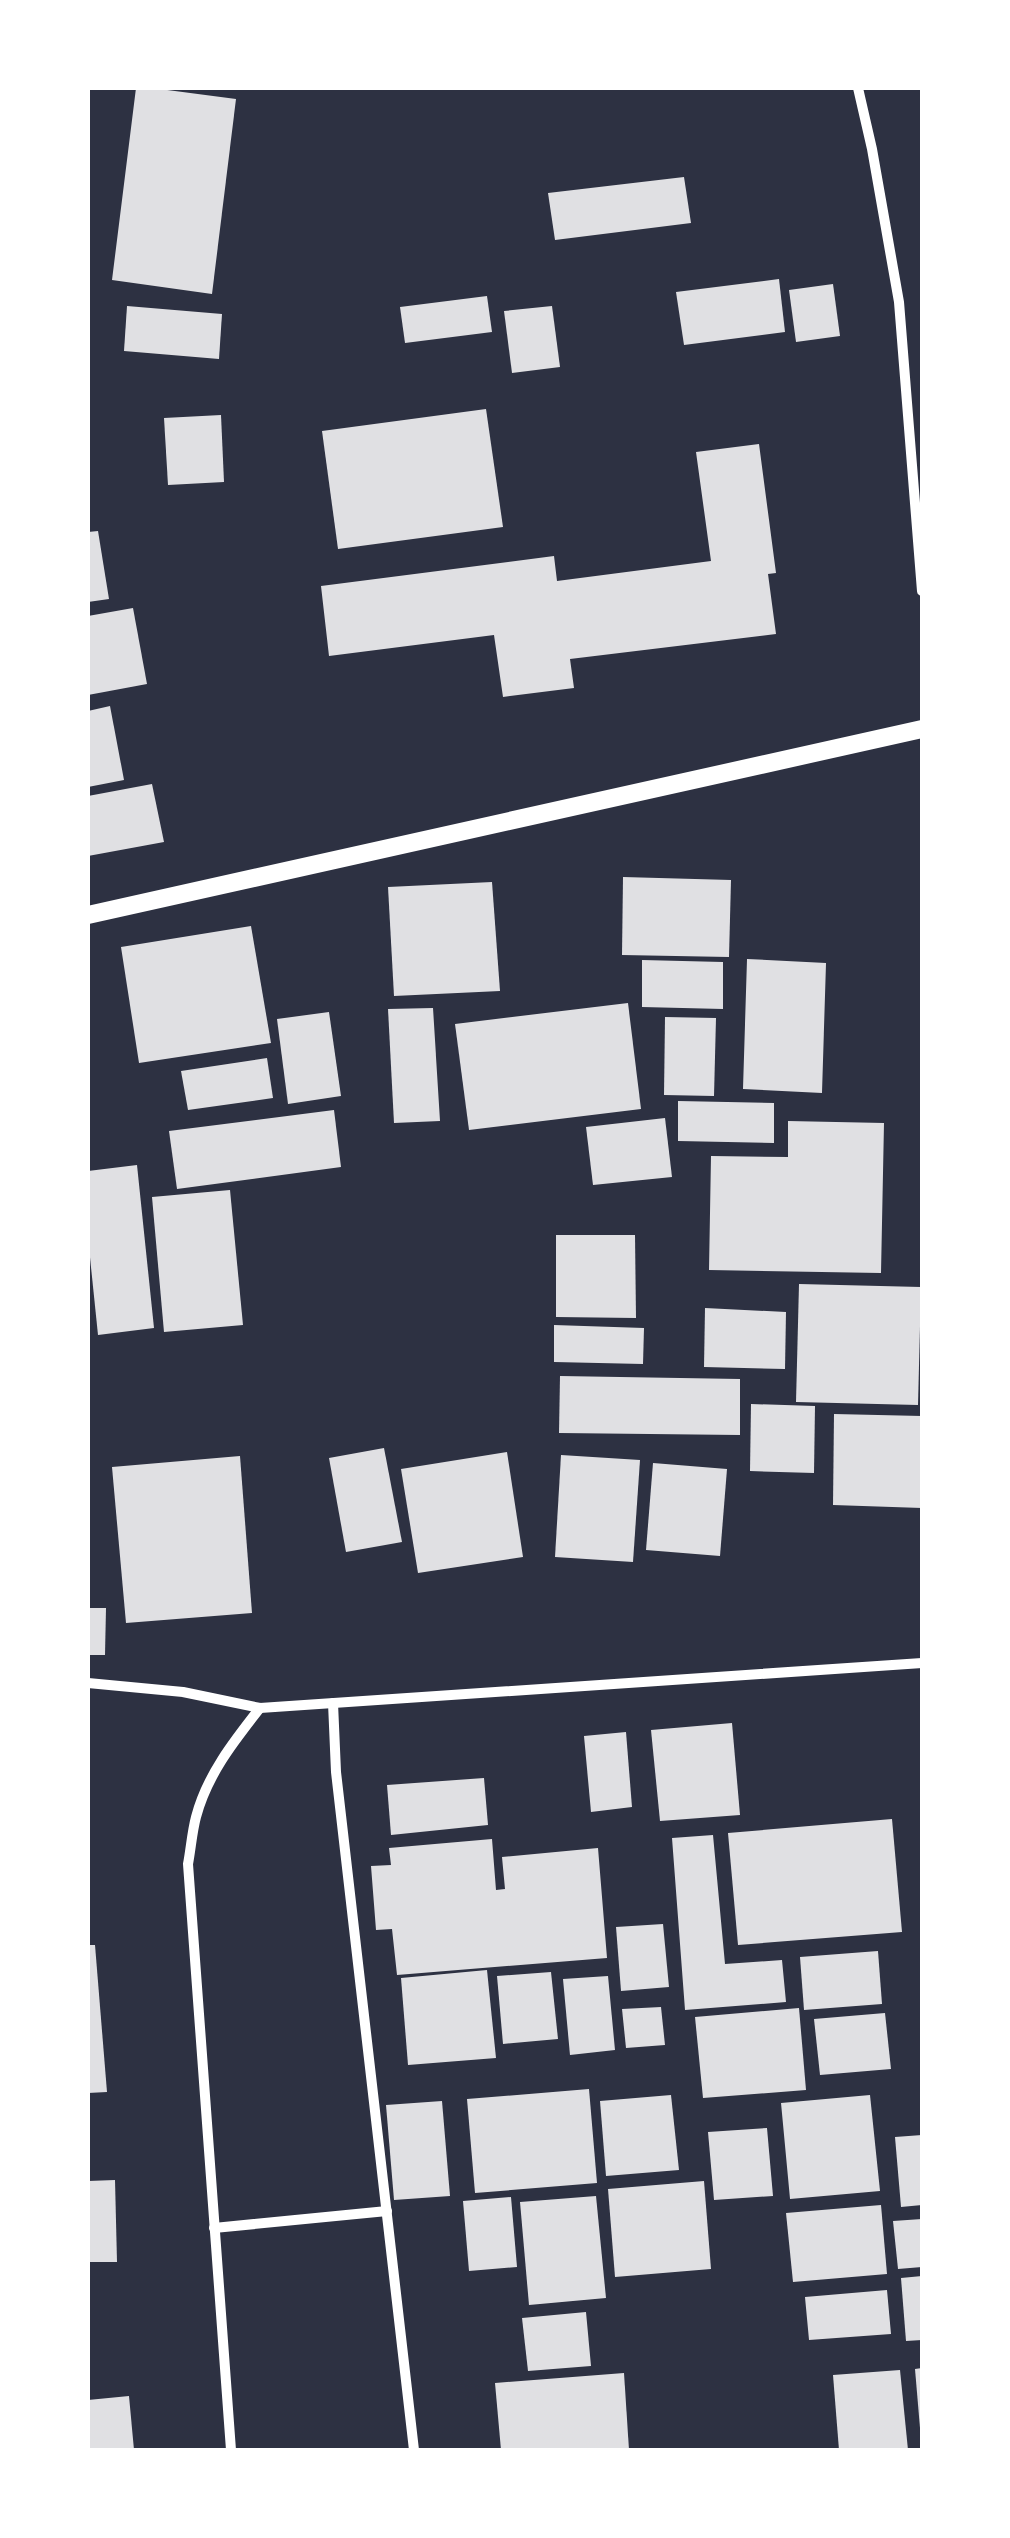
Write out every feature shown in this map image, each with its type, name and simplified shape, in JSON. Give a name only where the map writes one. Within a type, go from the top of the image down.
[{"type":"street","points":[[858,88],[899,302],[922,590]]},
{"type":"street","points":[[88,915],[922,729]]},
{"type":"street","points":[[88,1683],[184,1692],[260,1708],[922,1663]]},
{"type":"street","points":[[333,1703],[338,1791],[414,2450]]},
{"type":"street","points":[[231,2450],[188,1864],[196,1816],[208,1786],[229,1748],[260,1708]]},
{"type":"street","points":[[214,2228],[387,2210]]},
{"type":"building","points":[[136,88],[236,99],[212,294],[112,280]]},
{"type":"building","points":[[684,177],[691,223],[555,240],[548,193]]},
{"type":"building","points":[[779,279],[785,332],[684,345],[676,292]]},
{"type":"building","points":[[833,284],[840,336],[796,342],[789,290]]},
{"type":"building","points":[[487,296],[492,332],[405,343],[400,307]]},
{"type":"building","points":[[127,306],[222,314],[219,359],[124,351]]},
{"type":"building","points":[[552,306],[560,367],[512,373],[504,311]]},
{"type":"building","points":[[486,409],[503,527],[338,549],[322,431]]},
{"type":"building","points":[[221,415],[224,482],[168,485],[164,418]]},
{"type":"building","points":[[759,444],[776,573],[768,574],[776,634],[570,659],[574,688],[503,697],[494,635],[329,656],[321,586],[554,556],[557,581],[711,561],[696,452]]},
{"type":"building","points":[[98,531],[109,599],[88,602],[88,532]]},
{"type":"building","points":[[133,608],[147,684],[88,695],[88,616]]},
{"type":"building","points":[[110,706],[124,780],[88,787],[88,711]]},
{"type":"building","points":[[152,784],[164,842],[88,856],[88,796]]},
{"type":"building","points":[[623,877],[731,880],[729,957],[622,955]]},
{"type":"building","points":[[492,882],[500,991],[394,996],[388,887]]},
{"type":"building","points":[[251,926],[271,1043],[139,1063],[121,947]]},
{"type":"building","points":[[747,959],[826,963],[822,1093],[743,1089]]},
{"type":"building","points":[[642,960],[723,962],[723,1009],[642,1007]]},
{"type":"building","points":[[628,1003],[641,1109],[469,1130],[455,1024]]},
{"type":"building","points":[[433,1008],[440,1121],[394,1123],[388,1009]]},
{"type":"building","points":[[329,1012],[341,1096],[288,1104],[277,1019]]},
{"type":"building","points":[[665,1017],[716,1018],[714,1096],[664,1095]]},
{"type":"building","points":[[267,1058],[273,1098],[188,1110],[181,1071]]},
{"type":"building","points":[[678,1101],[774,1103],[774,1143],[678,1141]]},
{"type":"building","points":[[334,1110],[341,1167],[177,1189],[169,1131]]},
{"type":"building","points":[[665,1118],[672,1177],[593,1185],[586,1127]]},
{"type":"building","points":[[788,1121],[884,1123],[881,1273],[709,1270],[711,1156],[788,1157]]},
{"type":"building","points":[[137,1165],[154,1328],[98,1335],[88,1238],[88,1171]]},
{"type":"building","points":[[230,1190],[243,1325],[164,1332],[152,1197]]},
{"type":"building","points":[[556,1235],[635,1235],[636,1318],[556,1317]]},
{"type":"building","points":[[799,1284],[921,1287],[918,1405],[796,1402]]},
{"type":"building","points":[[705,1308],[786,1312],[785,1369],[704,1367]]},
{"type":"building","points":[[554,1325],[644,1328],[643,1364],[554,1362]]},
{"type":"building","points":[[560,1376],[740,1379],[740,1435],[559,1433]]},
{"type":"building","points":[[751,1404],[815,1406],[814,1473],[750,1471]]},
{"type":"building","points":[[834,1414],[922,1416],[922,1508],[833,1505]]},
{"type":"building","points":[[384,1448],[402,1542],[346,1552],[329,1458]]},
{"type":"building","points":[[507,1452],[523,1557],[418,1573],[401,1469]]},
{"type":"building","points":[[561,1455],[640,1460],[633,1562],[555,1557]]},
{"type":"building","points":[[240,1456],[252,1613],[126,1623],[112,1467]]},
{"type":"building","points":[[653,1463],[727,1469],[720,1556],[646,1550]]},
{"type":"building","points":[[88,1608],[106,1608],[105,1655],[88,1655]]},
{"type":"building","points":[[732,1723],[740,1815],[660,1821],[651,1730]]},
{"type":"building","points":[[626,1732],[632,1807],[591,1812],[584,1736]]},
{"type":"building","points":[[484,1778],[488,1825],[391,1835],[387,1785]]},
{"type":"building","points":[[892,1819],[902,1932],[738,1945],[728,1833]]},
{"type":"building","points":[[713,1835],[725,1964],[782,1960],[786,2002],[685,2010],[672,1838]]},
{"type":"building","points":[[492,1839],[496,1890],[505,1889],[502,1857],[598,1848],[607,1958],[397,1975],[392,1929],[376,1930],[371,1866],[391,1865],[389,1848]]},
{"type":"building","points":[[663,1924],[669,1987],[621,1991],[616,1927]]},
{"type":"building","points":[[88,1945],[95,1945],[107,2092],[88,2093]]},
{"type":"building","points":[[878,1951],[882,2004],[804,2010],[800,1957]]},
{"type":"building","points":[[487,1970],[496,2058],[408,2065],[401,1978]]},
{"type":"building","points":[[551,1972],[558,2039],[503,2044],[497,1976]]},
{"type":"building","points":[[608,1976],[615,2050],[570,2055],[563,1979]]},
{"type":"building","points":[[661,2007],[665,2045],[626,2048],[622,2009]]},
{"type":"building","points":[[799,2008],[806,2090],[703,2098],[695,2017]]},
{"type":"building","points":[[885,2013],[891,2069],[820,2075],[814,2019]]},
{"type":"building","points":[[589,2089],[597,2183],[475,2193],[467,2099]]},
{"type":"building","points":[[671,2095],[679,2170],[606,2176],[600,2101]]},
{"type":"building","points":[[870,2095],[880,2191],[790,2199],[781,2103]]},
{"type":"building","points":[[442,2101],[450,2196],[394,2200],[386,2105]]},
{"type":"building","points":[[767,2128],[773,2196],[714,2200],[708,2132]]},
{"type":"building","points":[[922,2135],[922,2205],[901,2207],[895,2137]]},
{"type":"building","points":[[115,2180],[117,2262],[88,2262],[88,2181]]},
{"type":"building","points":[[704,2181],[711,2269],[615,2277],[608,2189]]},
{"type":"building","points":[[596,2196],[606,2298],[529,2305],[520,2202]]},
{"type":"building","points":[[511,2197],[517,2267],[469,2271],[463,2201]]},
{"type":"building","points":[[881,2205],[887,2274],[793,2282],[786,2213]]},
{"type":"building","points":[[922,2219],[922,2267],[898,2269],[893,2221]]},
{"type":"building","points":[[922,2276],[922,2340],[906,2341],[901,2278]]},
{"type":"building","points":[[887,2290],[891,2334],[809,2340],[805,2297]]},
{"type":"building","points":[[586,2312],[591,2366],[528,2371],[522,2318]]},
{"type":"building","points":[[922,2368],[922,2428],[920,2428],[915,2369]]},
{"type":"building","points":[[900,2370],[908,2450],[839,2450],[833,2375]]},
{"type":"building","points":[[624,2373],[629,2450],[501,2450],[495,2383]]},
{"type":"building","points":[[129,2396],[134,2450],[88,2450],[88,2400]]}]
